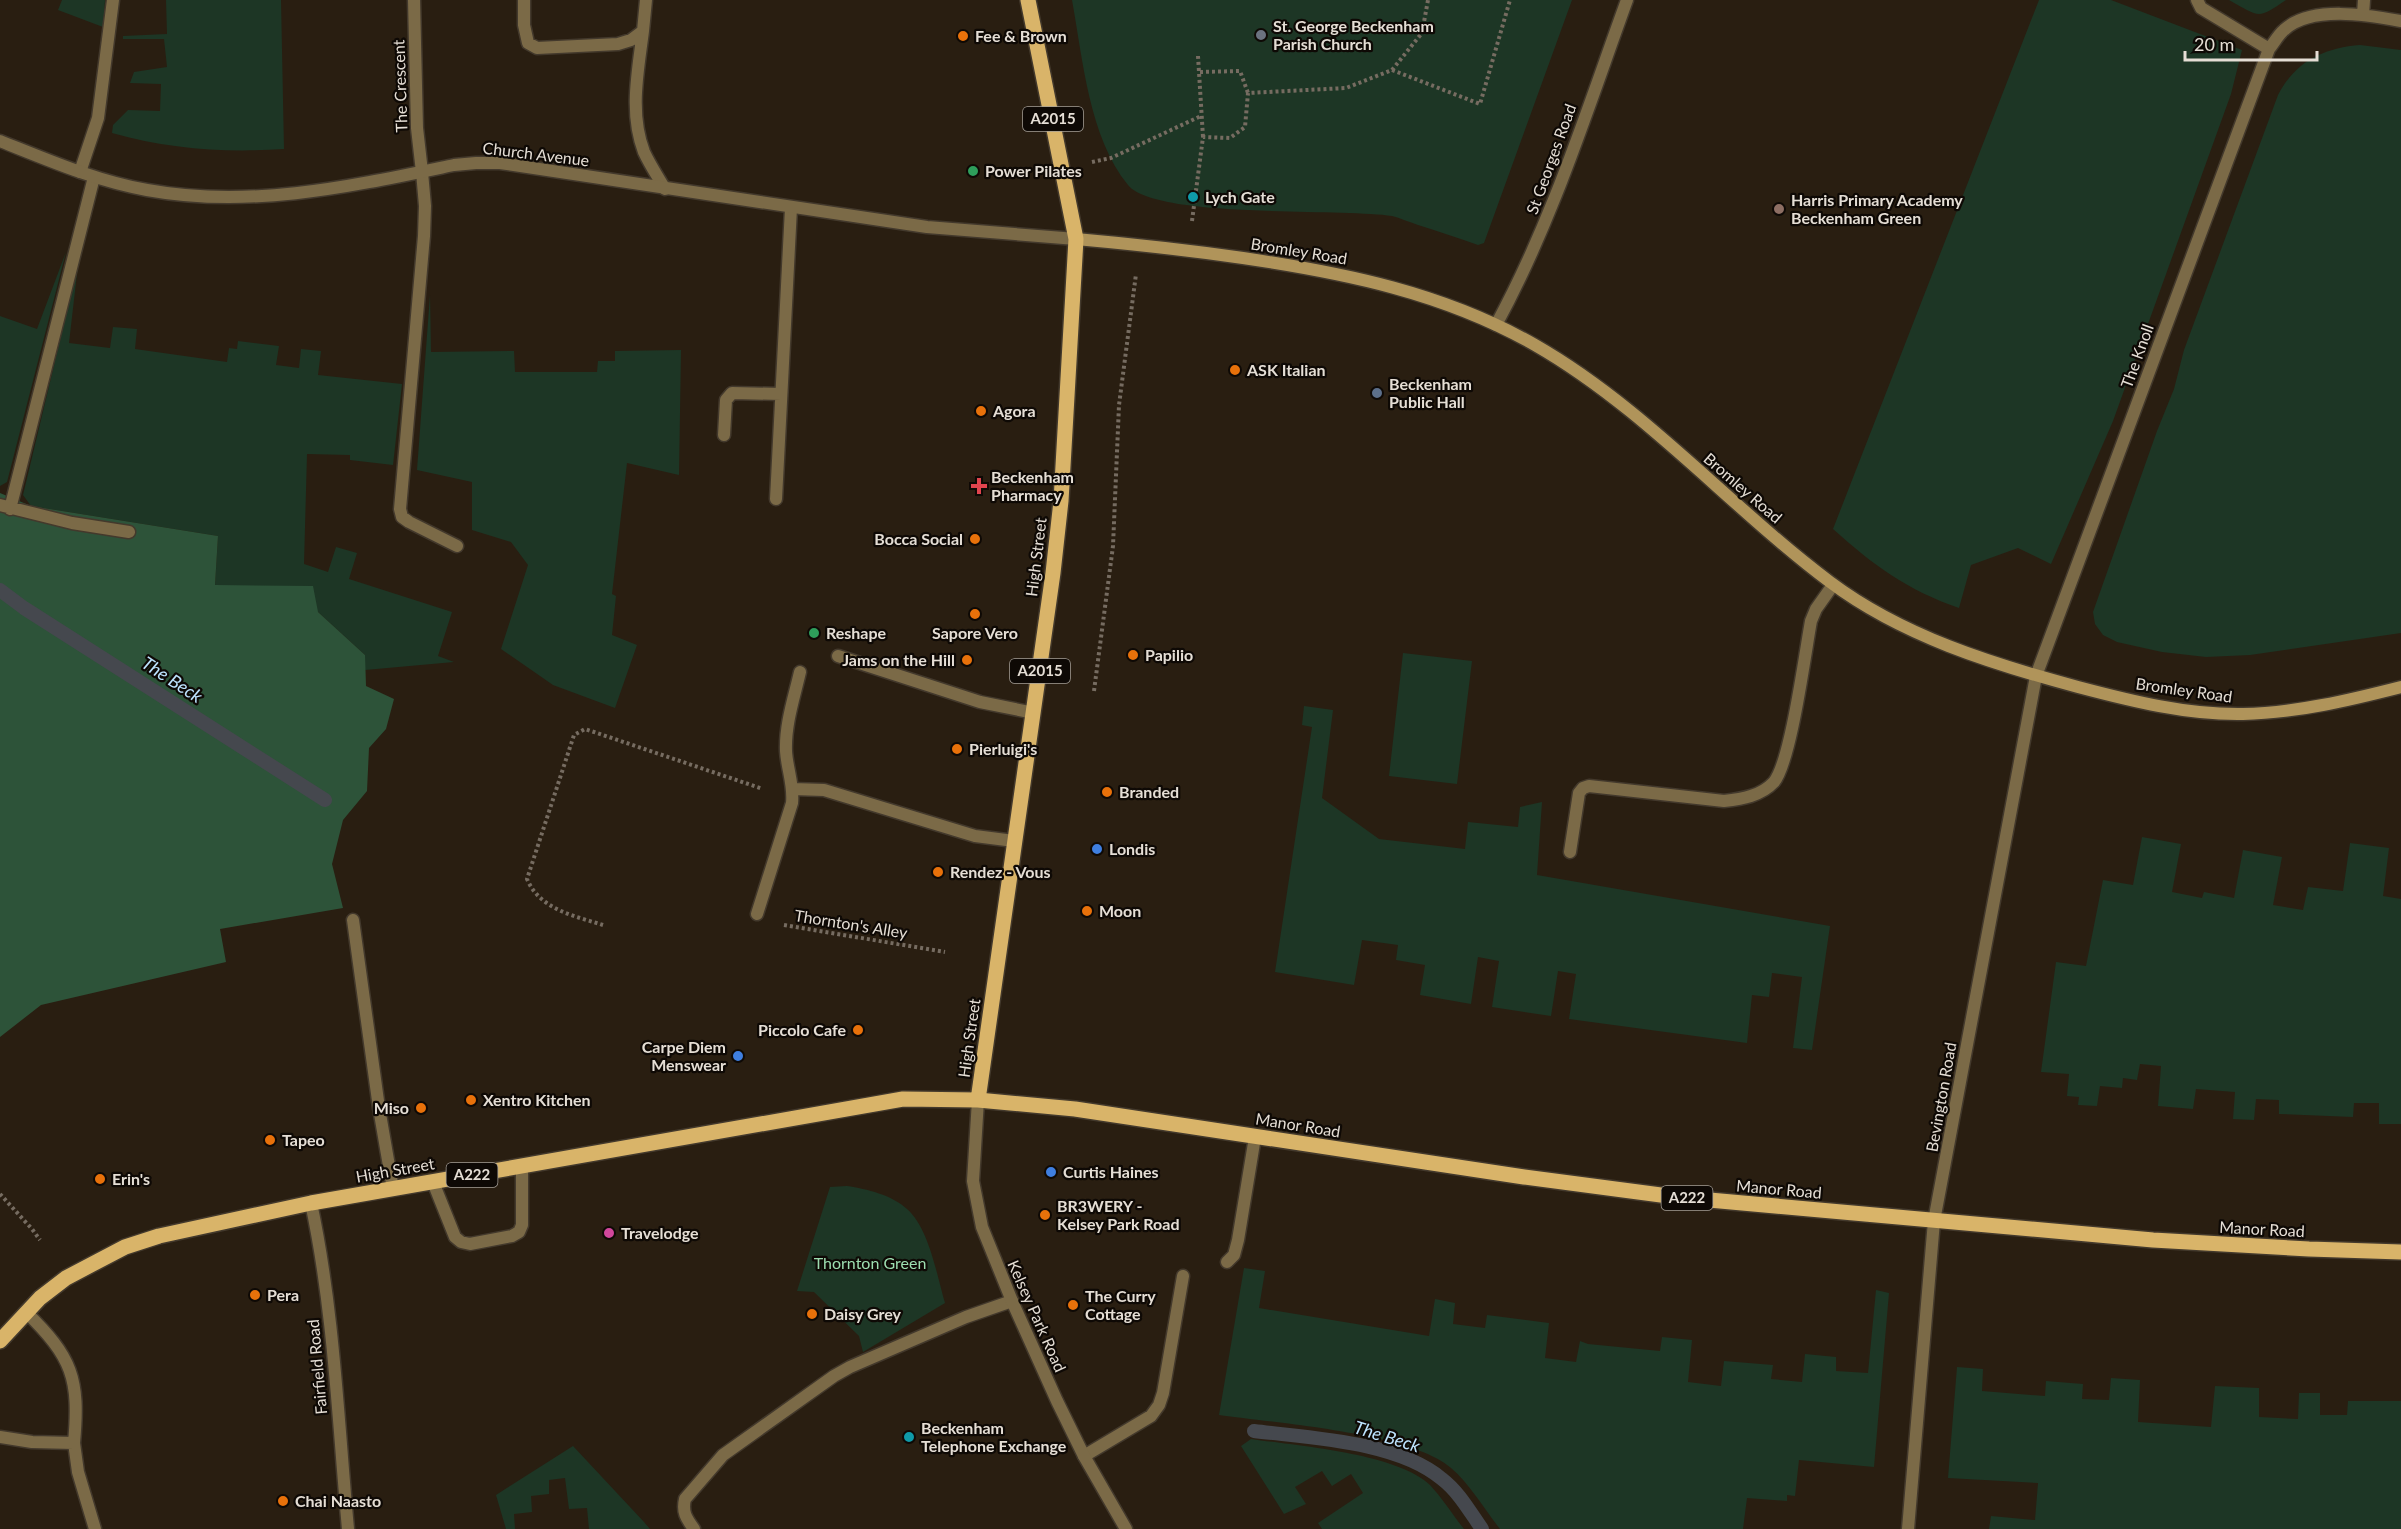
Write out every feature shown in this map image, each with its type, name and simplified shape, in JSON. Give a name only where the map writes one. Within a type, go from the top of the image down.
[{"type":"main road","name":"High Street","points":[[0,1341],[40,1298],[66,1278],[125,1247],[204,1224],[878,1102],[928,1098],[978,1100],[1034,713],[1060,501],[1076,239],[1028,0]]},
{"type":"main road","name":"Bromley Road","points":[[1076,239],[1140,244],[1337,273],[1382,283],[1456,308],[1496,325],[1533,344],[1595,385],[1833,585],[1868,607],[1946,645],[2036,676],[2160,706],[2242,714],[2283,711],[2357,698],[2401,687]]},
{"type":"main road","name":"Manor Road","points":[[978,1100],[1075,1109],[1524,1177],[1676,1197],[2164,1241],[2401,1252]]},
{"type":"street","points":[[80,172],[98,118],[102,98],[112,0]]},
{"type":"street","name":"The Crescent","points":[[414,0],[417,134],[425,206],[400,509],[402,517],[409,522],[457,546]]},
{"type":"street","points":[[524,0],[524,25],[528,43],[537,48],[618,44],[631,40],[643,31]]},
{"type":"street","points":[[646,0],[635,94],[639,135],[645,154],[665,189]]},
{"type":"street","name":"St Georges Road","points":[[1496,325],[1522,278],[1550,211],[1627,0]]},
{"type":"street","points":[[2197,0],[2201,8],[2269,49]]},
{"type":"street","points":[[2363,15],[2364,0]]},
{"type":"street","name":"The Knoll","points":[[2036,676],[2269,49],[2284,30],[2302,20],[2333,14],[2363,15],[2401,21]]},
{"type":"street","name":"Church Avenue","points":[[0,141],[94,177],[147,191],[229,198],[275,196],[321,191],[476,163],[500,163],[927,227],[1076,239]]},
{"type":"street","points":[[94,177],[5,507],[72,523],[129,532]]},
{"type":"street","points":[[776,499],[791,208]]},
{"type":"street","points":[[724,435],[726,400],[732,393],[781,394]]},
{"type":"street","points":[[1570,852],[1579,793],[1583,788],[1589,786],[1724,801],[1746,799],[1773,782],[1785,758],[1811,621],[1816,609],[1833,585]]},
{"type":"street","points":[[838,656],[980,702],[1034,713]]},
{"type":"street","points":[[757,914],[792,803],[793,789],[786,752],[787,726],[800,672]]},
{"type":"street","name":"Bevington Road","points":[[1908,1529],[1934,1221],[2036,676]]},
{"type":"street","points":[[793,789],[824,790],[965,834],[1014,841]]},
{"type":"street","points":[[353,921],[379,1108],[393,1189]]},
{"type":"street","name":"Kelsey Park Road","points":[[978,1100],[973,1157],[976,1203],[982,1227],[1012,1301],[1084,1456],[1126,1529]]},
{"type":"street","points":[[1227,1262],[1234,1255],[1238,1240],[1255,1137]]},
{"type":"street","points":[[433,1182],[455,1237],[461,1242],[470,1244],[512,1236],[519,1232],[522,1225],[522,1166]]},
{"type":"street","name":"Fairfield Road","points":[[311,1203],[321,1249],[326,1292],[348,1529]]},
{"type":"street","points":[[1084,1456],[1151,1416],[1159,1406],[1164,1393],[1183,1276]]},
{"type":"street","points":[[694,1529],[685,1516],[683,1508],[685,1499],[723,1455],[850,1367],[966,1317],[1012,1301]]},
{"type":"street","points":[[26,1312],[51,1337],[65,1356],[76,1397],[74,1443],[78,1472],[95,1529]]},
{"type":"street","points":[[0,1437],[32,1442],[74,1443]]},
{"type":"path","points":[[1248,93],[1346,88],[1392,70],[1422,33],[1428,0]]},
{"type":"path","points":[[1392,70],[1480,104],[1510,0]]},
{"type":"path","points":[[1191,251],[1192,206],[1203,137],[1198,56]]},
{"type":"path","points":[[1200,72],[1240,70],[1248,93],[1245,127],[1230,138],[1203,137]]},
{"type":"path","points":[[1063,168],[1111,158],[1201,116]]},
{"type":"path","points":[[1094,691],[1113,546],[1119,405],[1140,244]]},
{"type":"path","points":[[603,925],[548,905],[530,886],[527,879],[574,735],[579,731],[585,729],[764,789],[793,789]]},
{"type":"path","name":"Thornton's Alley","points":[[757,914],[762,921],[945,952]]},
{"type":"path","points":[[0,1194],[40,1240]]},
{"type":"green space","points":[[62,0],[105,0],[103,27],[58,10]]},
{"type":"green space","points":[[166,0],[281,0],[284,149],[197,148],[155,143],[112,133],[113,125],[128,110],[160,111],[161,84],[130,83],[134,72],[167,67],[164,39],[123,39],[123,36],[167,34]]},
{"type":"green space","points":[[1072,0],[1572,0],[1484,243],[1478,245],[1392,216],[1210,208],[1145,196],[1128,185],[1104,144],[1084,72]]},
{"type":"green space","points":[[2039,0],[2111,0],[2242,50],[2231,94],[2113,421],[2051,564],[2018,548],[1971,565],[1959,608],[1907,585],[1862,554],[1833,529]]},
{"type":"green space","points":[[2229,0],[2286,0],[2269,11],[2258,14]]},
{"type":"green space","points":[[2360,45],[2401,50],[2401,633],[2250,655],[2206,657],[2162,652],[2117,642],[2103,635],[2095,624],[2093,612],[2174,389],[2184,350],[2278,95],[2302,65],[2322,53]]},
{"type":"green space","points":[[66,252],[7,482],[0,486],[0,316],[37,329]]},
{"type":"green space","points":[[78,265],[69,343],[110,348],[113,327],[137,329],[135,349],[227,362],[229,348],[237,349],[238,341],[279,346],[276,365],[299,368],[301,349],[321,351],[318,375],[402,384],[393,465],[350,460],[350,455],[307,454],[304,564],[328,572],[336,547],[357,553],[349,579],[452,612],[438,656],[454,662],[365,670],[365,655],[318,612],[215,585],[218,536],[31,506],[23,495]]},
{"type":"green space","points":[[430,295],[431,352],[514,351],[515,372],[597,372],[598,361],[615,361],[615,351],[681,350],[679,475],[627,463],[612,594],[616,596],[612,635],[637,645],[615,708],[553,685],[501,649],[528,565],[511,542],[472,530],[472,482],[417,470]]},
{"type":"green space","points":[[0,493],[31,506],[218,536],[215,585],[313,586],[318,612],[365,655],[366,686],[394,699],[386,729],[369,748],[367,791],[343,820],[332,864],[343,908],[220,929],[226,962],[41,1005],[0,1037]]},
{"type":"green space","points":[[1403,653],[1472,661],[1457,784],[1389,776]]},
{"type":"green space","points":[[1304,706],[1333,710],[1322,798],[1379,839],[1465,849],[1468,822],[1518,827],[1520,807],[1542,802],[1537,875],[1830,926],[1812,1050],[1793,1048],[1802,977],[1772,973],[1769,997],[1752,995],[1747,1043],[1569,1019],[1576,974],[1558,971],[1551,1016],[1492,1007],[1499,961],[1478,957],[1471,1004],[1420,995],[1425,965],[1396,960],[1398,945],[1362,940],[1354,985],[1275,972],[1312,727],[1302,725]]},
{"type":"green space","points":[[2142,837],[2181,844],[2172,892],[2202,898],[2204,892],[2234,898],[2243,850],[2282,857],[2273,905],[2303,910],[2308,887],[2343,891],[2350,843],[2389,848],[2383,896],[2401,899],[2401,1124],[2379,1124],[2379,1103],[2354,1103],[2353,1117],[2279,1114],[2279,1100],[2256,1099],[2254,1120],[2233,1119],[2235,1092],[2196,1089],[2193,1109],[2158,1106],[2161,1066],[2140,1064],[2137,1080],[2123,1078],[2122,1088],[2100,1086],[2097,1106],[2078,1105],[2079,1097],[2067,1096],[2069,1074],[2041,1072],[2056,962],[2086,966],[2103,880],[2133,885]]},
{"type":"green space","name":"Thornton Green","points":[[847,1186],[887,1196],[901,1204],[915,1217],[927,1240],[945,1303],[863,1352],[859,1336],[814,1292],[797,1291],[830,1187]]},
{"type":"green space","points":[[1244,1268],[1265,1271],[1259,1308],[1429,1336],[1435,1299],[1455,1303],[1453,1324],[1485,1328],[1487,1315],[1549,1323],[1545,1358],[1576,1362],[1580,1341],[1588,1344],[1660,1351],[1662,1337],[1692,1340],[1688,1382],[1721,1386],[1724,1361],[1773,1365],[1771,1379],[1802,1382],[1805,1354],[1836,1357],[1836,1371],[1868,1373],[1876,1290],[1889,1293],[1874,1467],[1799,1460],[1795,1496],[1787,1495],[1787,1501],[1747,1498],[1743,1529],[1500,1529],[1458,1474],[1432,1456],[1406,1446],[1341,1431],[1219,1415]]},
{"type":"green space","points":[[1957,1367],[1983,1369],[1982,1391],[2045,1396],[2046,1381],[2083,1384],[2082,1399],[2109,1400],[2111,1378],[2140,1380],[2138,1422],[2211,1427],[2215,1386],[2259,1388],[2259,1417],[2298,1419],[2299,1393],[2320,1393],[2320,1415],[2347,1415],[2348,1401],[2401,1401],[2401,1529],[1989,1529],[1991,1516],[2035,1520],[2038,1483],[1948,1478]]},
{"type":"green space","points":[[1251,1439],[1319,1448],[1394,1465],[1414,1474],[1430,1485],[1464,1529],[1322,1529],[1318,1523],[1363,1493],[1351,1474],[1332,1486],[1322,1471],[1295,1487],[1306,1504],[1284,1514],[1241,1446]]},
{"type":"green space","points":[[573,1446],[650,1529],[589,1529],[587,1508],[569,1509],[565,1478],[549,1480],[549,1494],[531,1496],[532,1512],[514,1514],[515,1529],[506,1529],[496,1495]]},
{"type":"waterway","name":"The Beck","points":[[0,590],[24,608],[325,800]]},
{"type":"waterway","name":"The Beck","points":[[1254,1431],[1352,1443],[1402,1456],[1423,1466],[1448,1484],[1464,1502],[1482,1529]]},
{"type":"place","name":"St. George Beckenham Parish Church","points":[[1261,35]]},
{"type":"place","name":"Fee & Brown","points":[[963,36]]},
{"type":"place","name":"Power Pilates","points":[[973,171]]},
{"type":"place","name":"Lych Gate","points":[[1193,197]]},
{"type":"place","name":"Harris Primary Academy Beckenham Green","points":[[1779,209]]},
{"type":"place","name":"ASK Italian","points":[[1235,370]]},
{"type":"place","name":"Beckenham Public Hall","points":[[1377,393]]},
{"type":"place","name":"Agora","points":[[981,411]]},
{"type":"place","name":"Beckenham Pharmacy","points":[[979,486]]},
{"type":"place","name":"Bocca Social","points":[[975,539]]},
{"type":"place","name":"Sapore Vero","points":[[975,614]]},
{"type":"place","name":"Reshape","points":[[814,633]]},
{"type":"place","name":"Papilio","points":[[1133,655]]},
{"type":"place","name":"Jams on the Hill","points":[[967,660]]},
{"type":"place","name":"Pierluigi's","points":[[957,749]]},
{"type":"place","name":"Branded","points":[[1107,792]]},
{"type":"place","name":"Londis","points":[[1097,849]]},
{"type":"place","name":"Rendez - Vous","points":[[938,872]]},
{"type":"place","name":"Moon","points":[[1087,911]]},
{"type":"place","name":"Piccolo Cafe","points":[[858,1030]]},
{"type":"place","name":"Carpe Diem Menswear","points":[[738,1056]]},
{"type":"place","name":"Xentro Kitchen","points":[[471,1100]]},
{"type":"place","name":"Miso","points":[[421,1108]]},
{"type":"place","name":"Tapeo","points":[[270,1140]]},
{"type":"place","name":"Curtis Haines","points":[[1051,1172]]},
{"type":"place","name":"Erin's","points":[[100,1179]]},
{"type":"place","name":"BR3WERY - Kelsey Park Road","points":[[1045,1215]]},
{"type":"place","name":"Travelodge","points":[[609,1233]]},
{"type":"place","name":"Pera","points":[[255,1295]]},
{"type":"place","name":"The Curry Cottage","points":[[1073,1305]]},
{"type":"place","name":"Daisy Grey","points":[[812,1314]]},
{"type":"place","name":"Beckenham Telephone Exchange","points":[[909,1437]]},
{"type":"place","name":"Chai Naasto","points":[[283,1501]]}]
